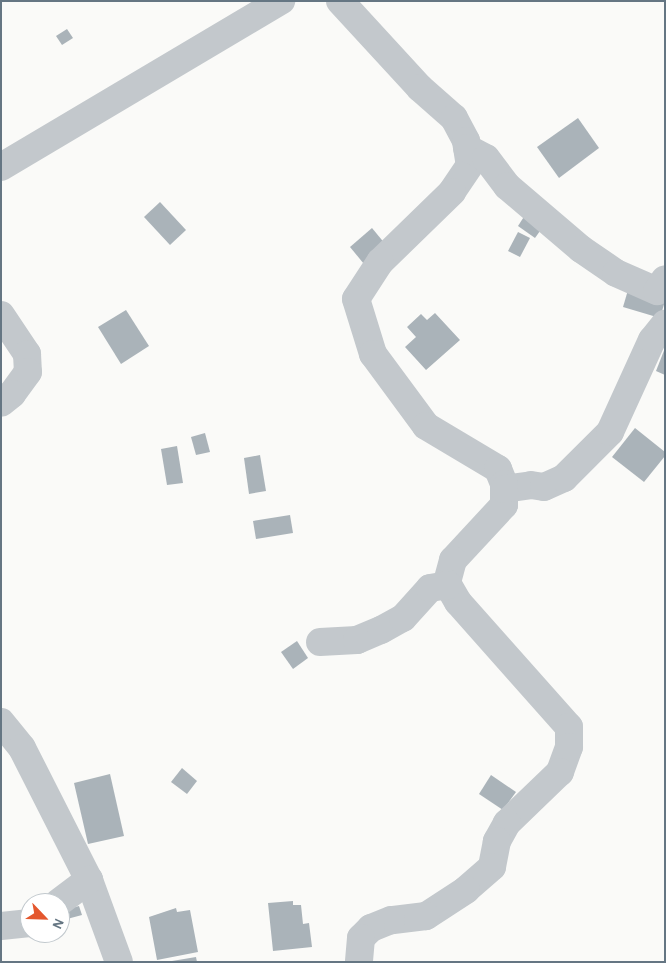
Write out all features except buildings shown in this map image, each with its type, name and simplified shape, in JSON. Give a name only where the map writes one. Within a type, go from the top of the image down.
[{"type":"street","points":[[1,167],[281,1]]},
{"type":"street","points":[[340,1],[420,88],[454,118],[467,148],[470,165],[452,192],[380,262],[356,299],[373,354],[426,426],[498,469],[504,489],[504,505],[454,560],[448,586],[458,602],[569,727],[569,747],[560,772],[507,823],[497,841],[492,867],[466,890],[426,916],[390,920],[371,928],[360,938],[359,962]]},
{"type":"street","points":[[467,148],[486,158],[507,186],[581,249],[616,273],[662,288]]},
{"type":"street","points":[[1,315],[27,354],[28,372],[12,394],[1,403]]},
{"type":"street","points":[[504,489],[531,484],[544,487],[564,478],[610,432],[652,340],[665,324]]},
{"type":"street","points":[[320,642],[357,640],[381,630],[403,618],[430,588],[448,586]]},
{"type":"street","points":[[1,722],[22,748],[89,880],[119,962]]},
{"type":"street","points":[[70,894],[89,880]]},
{"type":"street","points":[[1,926],[20,924]]}]
